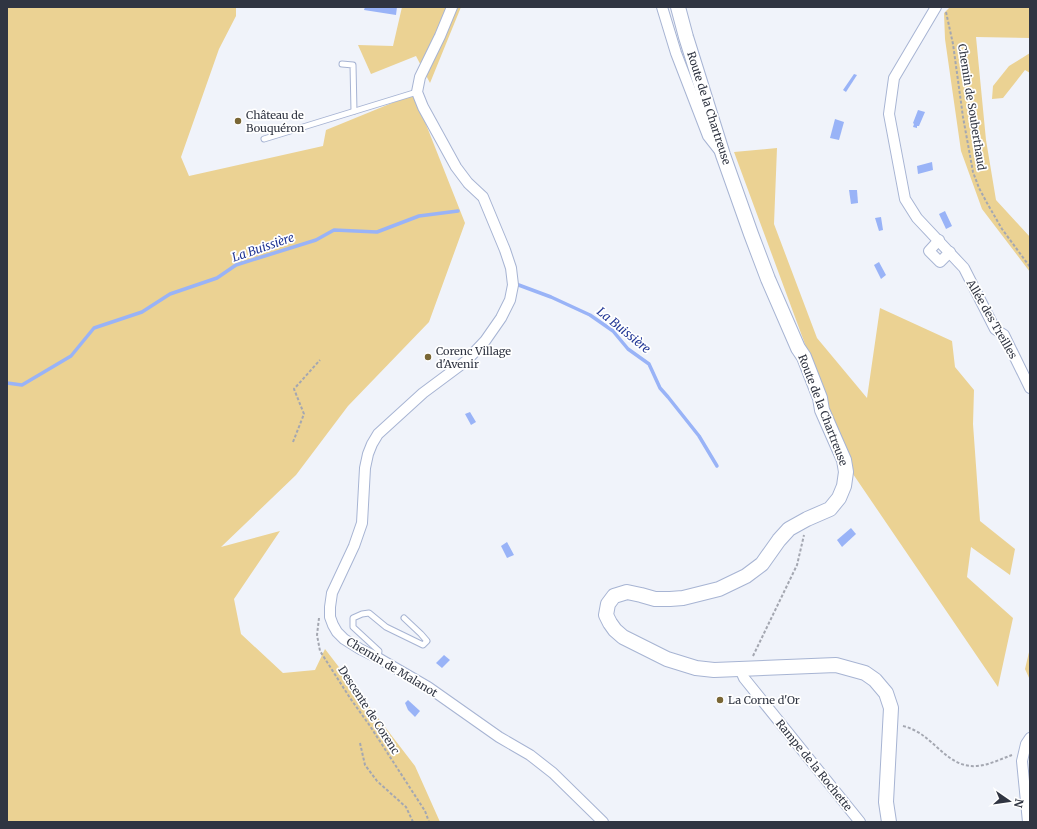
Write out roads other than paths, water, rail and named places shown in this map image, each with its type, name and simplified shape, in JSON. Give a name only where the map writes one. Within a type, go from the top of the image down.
[{"type":"main road","name":"Route de la Chartreuse","points":[[678,7],[723,155],[768,279],[798,348],[804,357],[820,398],[822,410],[844,460],[846,472],[844,486],[839,498],[830,509],[789,529],[778,540],[762,564],[746,576],[719,589],[683,598],[655,599],[627,592],[620,593],[614,596],[608,604],[606,615],[615,630],[623,637],[667,659],[696,668],[714,670],[836,665],[865,673],[875,680],[886,693],[890,708],[886,780],[886,802],[889,822]]},
{"type":"street","points":[[417,92],[420,77],[452,7]]},
{"type":"street","points":[[662,7],[676,53],[708,136],[723,155]]},
{"type":"street","name":"Allée des Treilles","points":[[936,7],[894,78],[889,114],[905,199],[917,218],[964,268],[996,328],[1004,335],[1030,388]]},
{"type":"street","name":"Chemin de Malanot","points":[[417,92],[428,117],[456,167],[468,183],[483,197],[511,268],[513,286],[512,293],[501,318],[485,341],[466,361],[423,393],[378,434],[372,444],[365,468],[362,523],[354,546],[332,593],[330,607],[332,625],[336,632],[349,642],[428,687],[499,736],[530,755],[553,773],[603,822]]},
{"type":"street","points":[[939,240],[928,251],[940,262],[950,252]]},
{"type":"street","name":"Rampe de la Rochette","points":[[745,669],[744,678],[860,822]]},
{"type":"street","points":[[1028,822],[1022,761],[1026,744],[1030,738]]},
{"type":"lane","points":[[342,64],[352,65],[354,111]]},
{"type":"lane","points":[[264,139],[417,92]]},
{"type":"lane","points":[[378,658],[379,651],[353,627],[353,618],[369,613],[386,627],[423,645],[427,641],[404,618]]},
{"type":"water","points":[[365,7],[397,7],[396,15],[364,10]]},
{"type":"water","points":[[854,74],[857,75],[846,92],[843,90]]},
{"type":"water","points":[[918,110],[925,112],[917,128],[913,127],[913,123]]},
{"type":"water","points":[[835,119],[844,122],[839,140],[830,138]]},
{"type":"water","points":[[932,162],[933,170],[918,174],[917,166]]},
{"type":"water","points":[[849,190],[857,190],[858,203],[851,204]]},
{"type":"water","points":[[945,211],[952,226],[946,229],[939,214]]},
{"type":"water","points":[[881,217],[883,230],[879,231],[875,218]]},
{"type":"water","points":[[879,262],[886,275],[881,279],[874,265]]},
{"type":"water","points":[[470,412],[476,422],[471,425],[465,414]]},
{"type":"water","points":[[851,528],[856,534],[842,547],[837,540]]},
{"type":"water","points":[[507,542],[514,555],[507,558],[501,546]]},
{"type":"water","points":[[444,655],[450,660],[442,668],[436,663]]},
{"type":"water","points":[[408,700],[420,711],[415,717],[408,710],[405,703]]},
{"type":"waterway","name":"La Buissière","points":[[7,383],[22,385],[71,356],[94,328],[142,312],[170,294],[217,278],[236,265],[316,240],[334,230],[377,232],[419,216],[458,211]]},
{"type":"waterway","name":"La Buissière","points":[[516,284],[551,297],[590,315],[613,331],[628,349],[649,364],[660,388],[699,436],[717,466]]},
{"type":"place","name":"Château de Bouquéron","points":[[238,121]]},
{"type":"place","name":"Corenc Village d'Avenir","points":[[428,357]]},
{"type":"place","name":"La Corne d'Or","points":[[720,700]]}]
